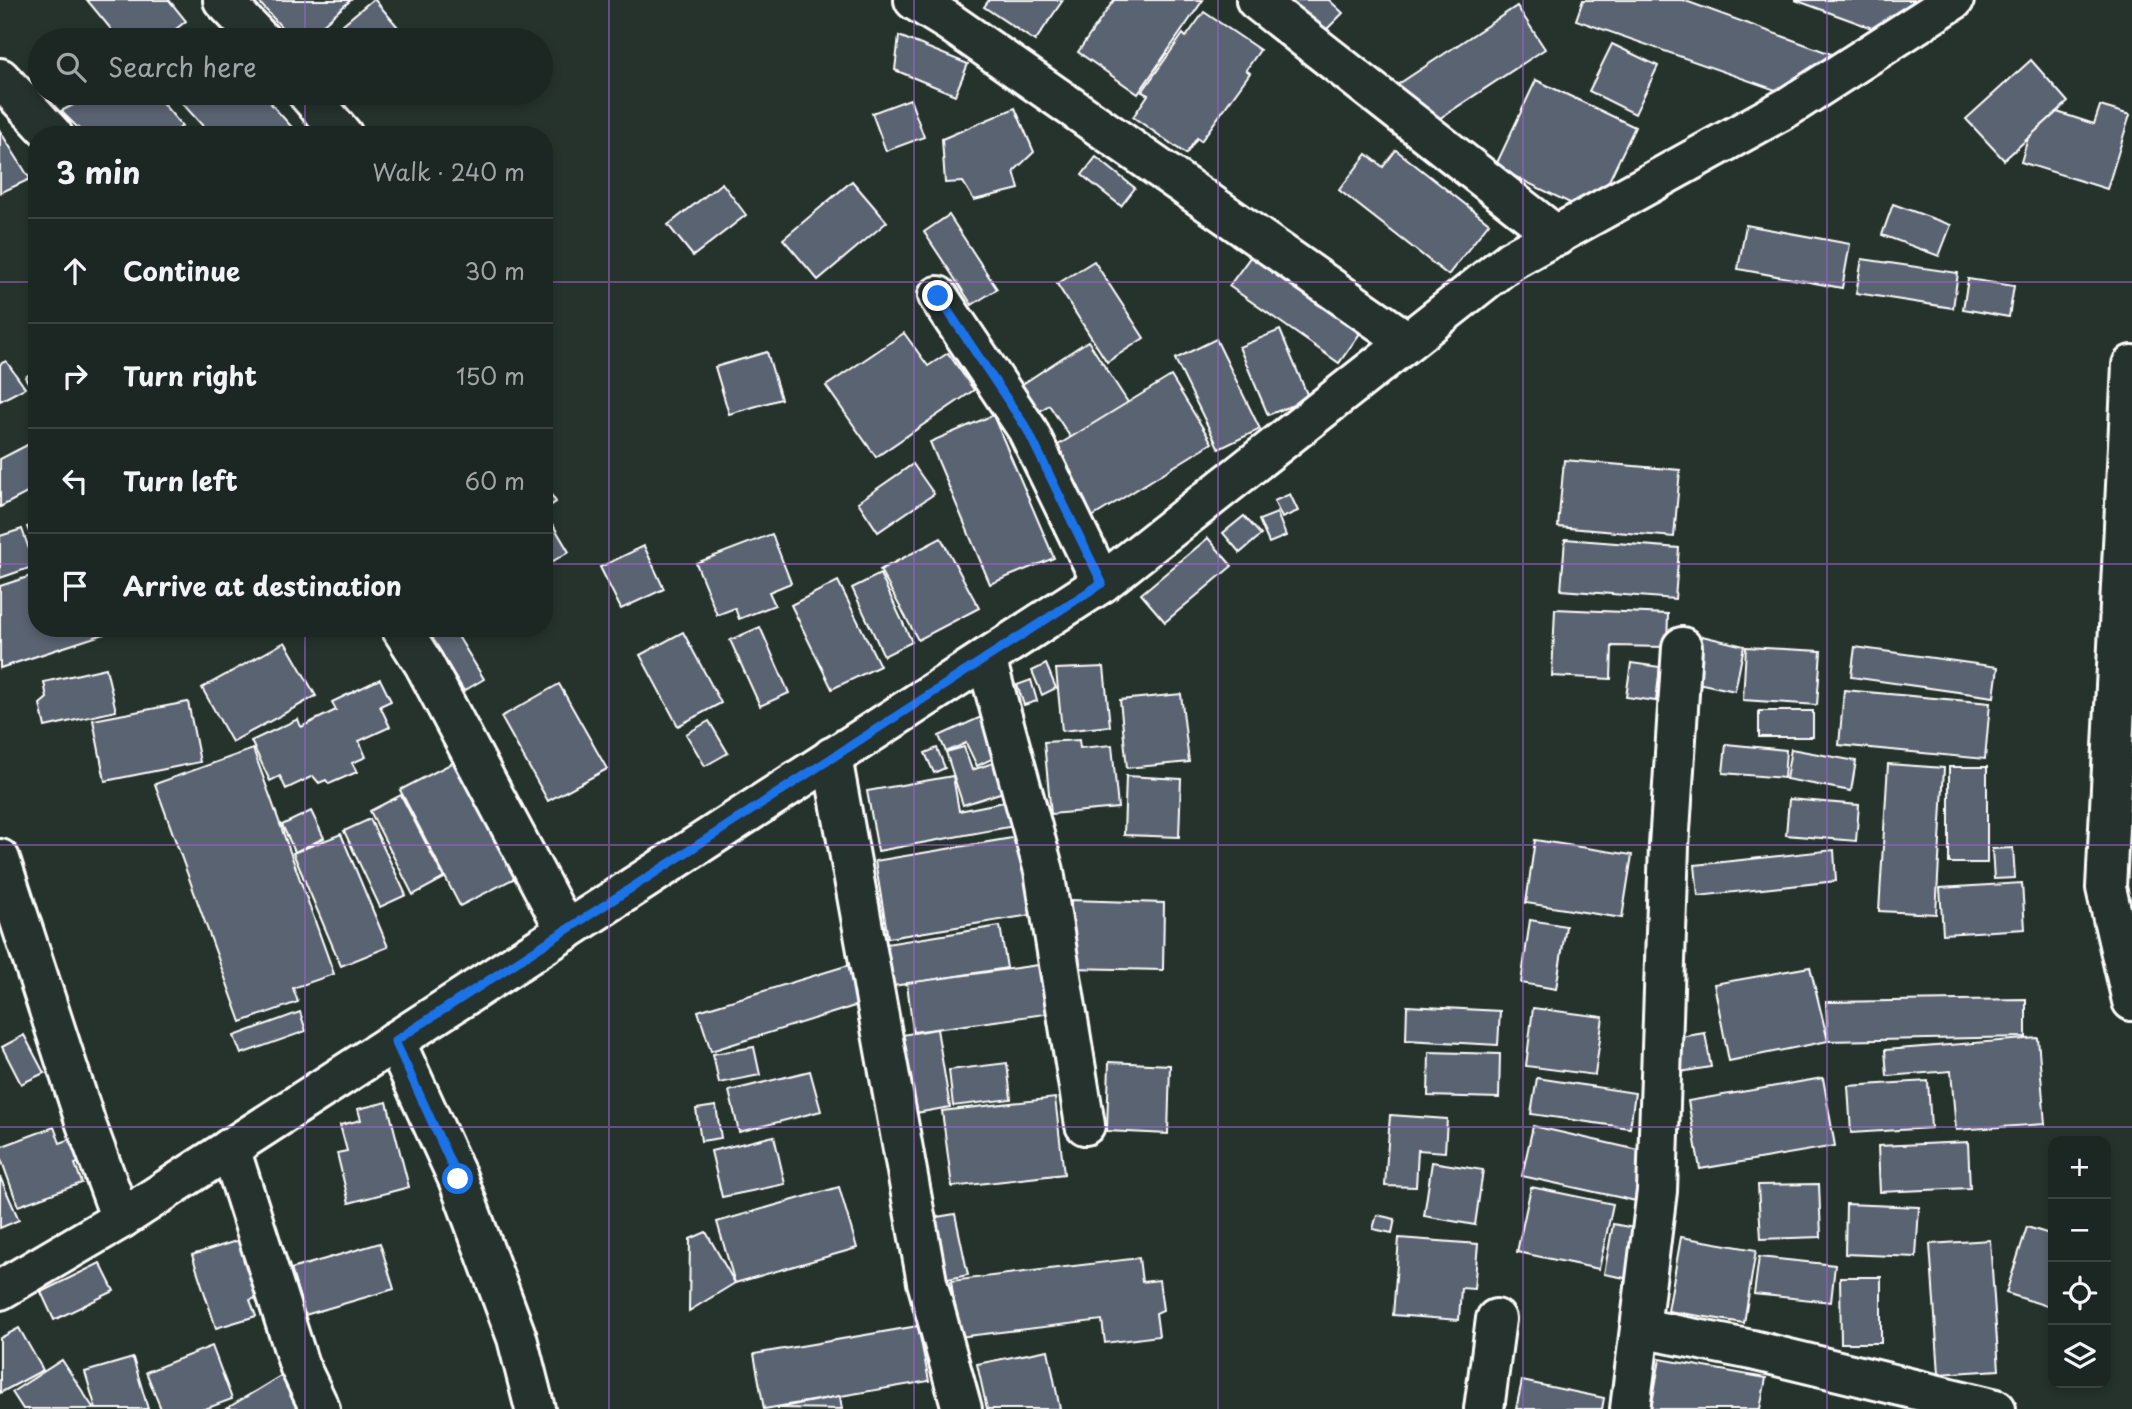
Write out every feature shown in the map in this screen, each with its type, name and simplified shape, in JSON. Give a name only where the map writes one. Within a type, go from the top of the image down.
[{"type":"street","points":[[223,0],[250,28]]},
{"type":"street","points":[[914,0],[1407,341]]},
{"type":"street","points":[[1256,0],[1557,236]]},
{"type":"street","points":[[0,1290],[121,1219],[1102,583],[1511,260],[1788,107],[1954,0]]},
{"type":"street","points":[[0,78],[45,126]]},
{"type":"street","points":[[317,105],[335,126]]},
{"type":"street","points":[[938,296],[1027,429],[1102,583]]},
{"type":"street","points":[[2132,365],[2106,888],[2132,1001]]},
{"type":"street","points":[[407,637],[424,664],[566,931]]},
{"type":"street","points":[[1630,1409],[1657,1191],[1669,846],[1682,647]]},
{"type":"street","points":[[986,658],[1044,871],[1085,1125]]},
{"type":"street","points":[[832,757],[927,1282],[962,1409]]},
{"type":"street","points":[[0,859],[86,1124],[121,1219]]},
{"type":"street","points":[[395,1041],[458,1179],[517,1338],[535,1409]]},
{"type":"street","points":[[230,1148],[299,1365],[320,1409]]},
{"type":"street","points":[[1484,1409],[1496,1319]]},
{"type":"street","points":[[1640,1328],[1752,1350],[1996,1409]]},
{"type":"building","points":[[87,0],[169,0],[186,21],[177,28],[110,28]]},
{"type":"building","points":[[257,0],[351,0],[319,28],[282,28]]},
{"type":"building","points":[[375,0],[399,28],[338,28]]},
{"type":"building","points":[[989,0],[1063,0],[1035,41],[984,7]]},
{"type":"building","points":[[1114,0],[1203,0],[1138,94],[1078,52]]},
{"type":"building","points":[[1281,0],[1329,0],[1343,13],[1320,36]]},
{"type":"building","points":[[1583,0],[1683,0],[1834,55],[1781,92],[1576,20]]},
{"type":"building","points":[[1795,0],[1921,0],[1883,32]]},
{"type":"building","points":[[1517,6],[1545,49],[1422,130],[1394,87]]},
{"type":"building","points":[[1204,12],[1260,50],[1246,70],[1250,73],[1201,141],[1197,138],[1186,154],[1133,117],[1148,95],[1142,92],[1183,34],[1186,37]]},
{"type":"building","points":[[899,36],[968,64],[955,95],[895,70]]},
{"type":"building","points":[[1612,44],[1658,66],[1635,114],[1589,91]]},
{"type":"building","points":[[2031,60],[2068,102],[2004,160],[1966,119]]},
{"type":"building","points":[[1536,80],[1635,127],[1593,214],[1495,167]]},
{"type":"building","points":[[910,99],[924,137],[886,151],[872,113]]},
{"type":"building","points":[[73,105],[164,105],[182,126],[76,126],[61,111]]},
{"type":"building","points":[[184,105],[272,105],[291,126],[203,126]]},
{"type":"building","points":[[2100,106],[2130,115],[2107,189],[2021,162],[2028,138],[2057,112],[2094,124]]},
{"type":"building","points":[[1015,108],[1034,152],[1014,171],[1019,189],[974,200],[963,182],[945,183],[942,139]]},
{"type":"building","points":[[0,131],[28,180],[0,193]]},
{"type":"building","points":[[1396,150],[1489,223],[1448,275],[1339,190],[1367,154],[1383,167]]},
{"type":"building","points":[[1096,157],[1135,188],[1121,206],[1082,175]]},
{"type":"building","points":[[852,181],[887,222],[818,280],[783,239]]},
{"type":"building","points":[[722,183],[746,215],[693,256],[668,225]]},
{"type":"building","points":[[1893,204],[1951,225],[1939,256],[1882,235]]},
{"type":"building","points":[[949,215],[997,289],[972,305],[924,232]]},
{"type":"building","points":[[1746,225],[1850,244],[1842,288],[1738,269]]},
{"type":"building","points":[[1254,252],[1363,329],[1339,363],[1229,286]]},
{"type":"building","points":[[1862,259],[1958,273],[1953,308],[1856,293]]},
{"type":"building","points":[[1094,261],[1144,338],[1107,362],[1057,284]]},
{"type":"building","points":[[1968,279],[2014,286],[2009,317],[1963,309]]},
{"type":"building","points":[[1280,330],[1309,399],[1268,415],[1239,347]]},
{"type":"building","points":[[904,333],[928,366],[948,353],[974,390],[876,457],[826,386]]},
{"type":"building","points":[[1216,339],[1260,429],[1219,449],[1175,359]]},
{"type":"building","points":[[1088,341],[1131,407],[1075,444],[1049,405],[1030,418],[1012,391]]},
{"type":"building","points":[[767,352],[781,399],[729,414],[715,367]]},
{"type":"building","points":[[6,361],[25,388],[0,401],[0,364]]},
{"type":"building","points":[[1171,376],[1212,443],[1092,517],[1050,450]]},
{"type":"building","points":[[993,415],[1054,558],[990,584],[930,442]]},
{"type":"building","points":[[28,445],[28,493],[0,507],[0,459]]},
{"type":"building","points":[[1564,460],[1680,470],[1674,537],[1558,527]]},
{"type":"building","points":[[913,464],[934,494],[878,532],[858,502]]},
{"type":"building","points":[[1290,494],[1298,511],[1282,518],[1274,501]]},
{"type":"building","points":[[1277,513],[1286,536],[1269,543],[1259,520]]},
{"type":"building","points":[[1244,516],[1261,535],[1240,553],[1223,533]]},
{"type":"building","points":[[553,525],[569,552],[553,561]]},
{"type":"building","points":[[22,529],[28,546],[28,568],[0,578],[0,536]]},
{"type":"building","points":[[772,534],[791,583],[769,592],[775,605],[739,619],[735,608],[717,615],[696,563]]},
{"type":"building","points":[[941,538],[979,608],[918,640],[880,570]]},
{"type":"building","points":[[1208,538],[1232,566],[1165,622],[1141,594]]},
{"type":"building","points":[[1565,539],[1679,548],[1675,599],[1561,590]]},
{"type":"building","points":[[644,546],[664,589],[621,609],[600,567]]},
{"type":"building","points":[[880,574],[912,642],[884,656],[852,588]]},
{"type":"building","points":[[28,577],[28,637],[95,637],[0,668],[0,586]]},
{"type":"building","points":[[838,581],[880,666],[832,689],[791,605]]},
{"type":"building","points":[[1555,609],[1668,614],[1667,647],[1612,646],[1611,679],[1552,676]]},
{"type":"building","points":[[760,627],[789,693],[760,706],[730,640]]},
{"type":"building","points":[[683,632],[721,703],[678,726],[640,655]]},
{"type":"building","points":[[1702,636],[1744,646],[1735,691],[1693,682]]},
{"type":"building","points":[[458,637],[484,679],[464,691],[432,638]]},
{"type":"building","points":[[285,642],[316,696],[232,742],[202,688]]},
{"type":"building","points":[[1746,647],[1821,651],[1817,705],[1743,700]]},
{"type":"building","points":[[1855,647],[1998,667],[1994,697],[1851,677]]},
{"type":"building","points":[[1631,663],[1660,667],[1656,701],[1626,697]]},
{"type":"building","points":[[1046,664],[1056,688],[1042,695],[1032,671]]},
{"type":"building","points":[[1104,667],[1110,726],[1062,731],[1056,669]]},
{"type":"building","points":[[106,668],[116,711],[45,727],[40,704],[47,698],[44,682]]},
{"type":"building","points":[[380,679],[391,701],[380,706],[390,727],[359,741],[366,757],[352,763],[357,772],[329,784],[326,780],[319,783],[313,776],[286,789],[280,776],[270,781],[251,741],[298,719],[301,727],[336,710],[332,702]]},
{"type":"building","points":[[1031,680],[1037,701],[1024,705],[1017,685]]},
{"type":"building","points":[[559,684],[607,769],[548,801],[501,717]]},
{"type":"building","points":[[1844,690],[1990,703],[1985,759],[1839,745]]},
{"type":"building","points":[[1181,694],[1189,762],[1127,768],[1120,700]]},
{"type":"building","points":[[188,702],[200,762],[105,781],[93,720]]},
{"type":"building","points":[[1759,711],[1813,711],[1813,737],[1759,737]]},
{"type":"building","points":[[981,717],[1000,755],[977,766],[966,743],[946,752],[939,736]]},
{"type":"building","points":[[709,721],[728,753],[705,766],[686,734]]},
{"type":"building","points":[[1079,740],[1080,748],[1112,745],[1118,808],[1051,814],[1044,742]]},
{"type":"building","points":[[1726,744],[1786,750],[1784,778],[1723,773]]},
{"type":"building","points":[[964,747],[972,770],[996,762],[1006,791],[963,805],[946,752]]},
{"type":"building","points":[[937,748],[945,768],[934,773],[925,753]]},
{"type":"building","points":[[253,749],[334,974],[293,988],[298,1002],[241,1022],[155,784]]},
{"type":"building","points":[[1791,749],[1856,761],[1851,791],[1786,779]]},
{"type":"building","points":[[456,761],[517,877],[460,906],[400,790]]},
{"type":"building","points":[[1888,764],[1944,768],[1936,914],[1879,911]]},
{"type":"building","points":[[1949,767],[1987,767],[1987,863],[1949,863]]},
{"type":"building","points":[[953,776],[959,811],[1009,801],[1014,826],[878,851],[867,791]]},
{"type":"building","points":[[1126,776],[1181,779],[1179,837],[1124,835]]},
{"type":"building","points":[[401,795],[444,878],[413,895],[370,811]]},
{"type":"building","points":[[1789,799],[1859,805],[1856,841],[1786,835]]},
{"type":"building","points":[[311,811],[324,838],[295,852],[282,825]]},
{"type":"building","points":[[370,819],[406,895],[380,907],[344,831]]},
{"type":"building","points":[[341,834],[388,947],[341,966],[293,853]]},
{"type":"building","points":[[1018,837],[1031,915],[888,938],[875,861]]},
{"type":"building","points":[[1535,840],[1632,855],[1622,918],[1526,903]]},
{"type":"building","points":[[2013,848],[2015,878],[1994,879],[1992,849]]},
{"type":"building","points":[[1834,850],[1836,881],[1698,896],[1695,865]]},
{"type":"building","points":[[2022,883],[2025,929],[1943,934],[1940,888]]},
{"type":"building","points":[[1071,900],[1164,903],[1163,970],[1071,968]]},
{"type":"building","points":[[1530,920],[1566,926],[1556,989],[1521,983]]},
{"type":"building","points":[[1000,926],[1007,968],[893,986],[886,944]]},
{"type":"building","points":[[1046,964],[1053,1013],[913,1032],[907,983]]},
{"type":"building","points":[[849,965],[861,1004],[711,1051],[698,1011]]},
{"type":"building","points":[[1810,967],[1828,1041],[1729,1061],[1714,984]]},
{"type":"building","points":[[2026,999],[2026,1037],[1828,1041],[1826,1002]]},
{"type":"building","points":[[1407,1006],[1500,1011],[1498,1045],[1406,1040]]},
{"type":"building","points":[[1533,1008],[1603,1017],[1595,1075],[1526,1066]]},
{"type":"building","points":[[300,1012],[306,1031],[241,1054],[234,1036]]},
{"type":"building","points":[[937,1029],[950,1107],[916,1113],[902,1035]]},
{"type":"building","points":[[1705,1033],[1711,1067],[1673,1073],[1668,1039]]},
{"type":"building","points":[[24,1035],[44,1073],[21,1084],[2,1047]]},
{"type":"building","points":[[2038,1038],[2045,1124],[1956,1130],[1951,1071],[1887,1076],[1885,1050]]},
{"type":"building","points":[[754,1047],[760,1075],[719,1083],[713,1054]]},
{"type":"building","points":[[1429,1052],[1500,1054],[1499,1098],[1428,1096]]},
{"type":"building","points":[[1109,1062],[1170,1065],[1168,1134],[1107,1131]]},
{"type":"building","points":[[1007,1063],[1011,1099],[953,1106],[949,1070]]},
{"type":"building","points":[[810,1071],[821,1111],[739,1132],[729,1091]]},
{"type":"building","points":[[1537,1078],[1635,1093],[1630,1128],[1531,1114]]},
{"type":"building","points":[[1823,1078],[1835,1146],[1700,1169],[1688,1101]]},
{"type":"building","points":[[1928,1081],[1931,1128],[1851,1133],[1848,1086]]},
{"type":"building","points":[[1055,1098],[1064,1174],[952,1187],[942,1111]]},
{"type":"building","points":[[387,1102],[409,1187],[349,1203],[337,1153],[347,1151],[340,1125],[361,1120],[358,1109]]},
{"type":"building","points":[[716,1106],[721,1138],[701,1141],[696,1109]]},
{"type":"building","points":[[1390,1115],[1447,1119],[1445,1152],[1418,1150],[1416,1187],[1385,1186]]},
{"type":"building","points":[[1533,1126],[1647,1152],[1636,1201],[1522,1176]]},
{"type":"building","points":[[54,1127],[60,1143],[74,1138],[83,1161],[75,1164],[82,1183],[18,1206],[0,1156],[0,1147]]},
{"type":"building","points":[[774,1136],[785,1184],[722,1197],[711,1151]]},
{"type":"building","points":[[1968,1142],[1970,1188],[1880,1192],[1878,1146]]},
{"type":"building","points":[[1432,1162],[1483,1170],[1475,1225],[1424,1216]]},
{"type":"building","points":[[0,1177],[19,1220],[0,1228]]},
{"type":"building","points":[[1819,1184],[1821,1237],[1761,1239],[1758,1185]]},
{"type":"building","points":[[839,1187],[857,1248],[735,1283],[717,1222]]},
{"type":"building","points":[[1531,1187],[1613,1204],[1599,1269],[1517,1252]]},
{"type":"building","points":[[1846,1204],[1919,1207],[1916,1257],[1845,1254]]},
{"type":"building","points":[[955,1214],[968,1275],[943,1280],[931,1218]]},
{"type":"building","points":[[1377,1215],[1395,1219],[1392,1233],[1373,1229]]},
{"type":"building","points":[[1613,1224],[1639,1229],[1630,1279],[1604,1274]]},
{"type":"building","points":[[2027,1227],[2048,1233],[2048,1306],[2006,1293]]},
{"type":"building","points":[[706,1232],[735,1283],[689,1311],[690,1239]]},
{"type":"building","points":[[252,1236],[270,1293],[250,1300],[256,1316],[216,1328],[192,1255]]},
{"type":"building","points":[[1681,1237],[1756,1250],[1744,1323],[1668,1311]]},
{"type":"building","points":[[1399,1238],[1478,1244],[1474,1289],[1461,1288],[1459,1320],[1393,1315]]},
{"type":"building","points":[[1990,1240],[1999,1370],[1939,1374],[1930,1244]]},
{"type":"building","points":[[380,1243],[394,1289],[305,1315],[291,1269]]},
{"type":"building","points":[[1759,1257],[1835,1265],[1831,1302],[1754,1294]]},
{"type":"building","points":[[1139,1258],[1142,1282],[1159,1280],[1163,1310],[1156,1313],[1159,1336],[1105,1343],[1102,1320],[959,1337],[951,1281]]},
{"type":"building","points":[[100,1263],[114,1291],[54,1320],[41,1292]]},
{"type":"building","points":[[1840,1277],[1881,1277],[1881,1343],[1841,1343]]},
{"type":"building","points":[[918,1326],[929,1381],[764,1409],[754,1354]]},
{"type":"building","points":[[19,1328],[43,1370],[0,1393],[0,1338]]},
{"type":"building","points":[[212,1346],[232,1399],[205,1409],[161,1409],[146,1372]]},
{"type":"building","points":[[1048,1350],[1060,1409],[987,1409],[977,1364]]},
{"type":"building","points":[[133,1358],[148,1409],[96,1409],[85,1372]]},
{"type":"building","points":[[1660,1359],[1766,1378],[1760,1409],[1651,1409]]},
{"type":"building","points":[[62,1360],[94,1409],[23,1409],[12,1392]]},
{"type":"building","points":[[282,1375],[303,1409],[226,1409]]},
{"type":"building","points":[[1522,1381],[1604,1398],[1602,1409],[1516,1409]]},
{"type":"building","points":[[840,1396],[842,1409],[777,1408]]},
{"type":"route","points":[[458,1179],[395,1041],[1102,583],[1027,429],[938,296]]}]
